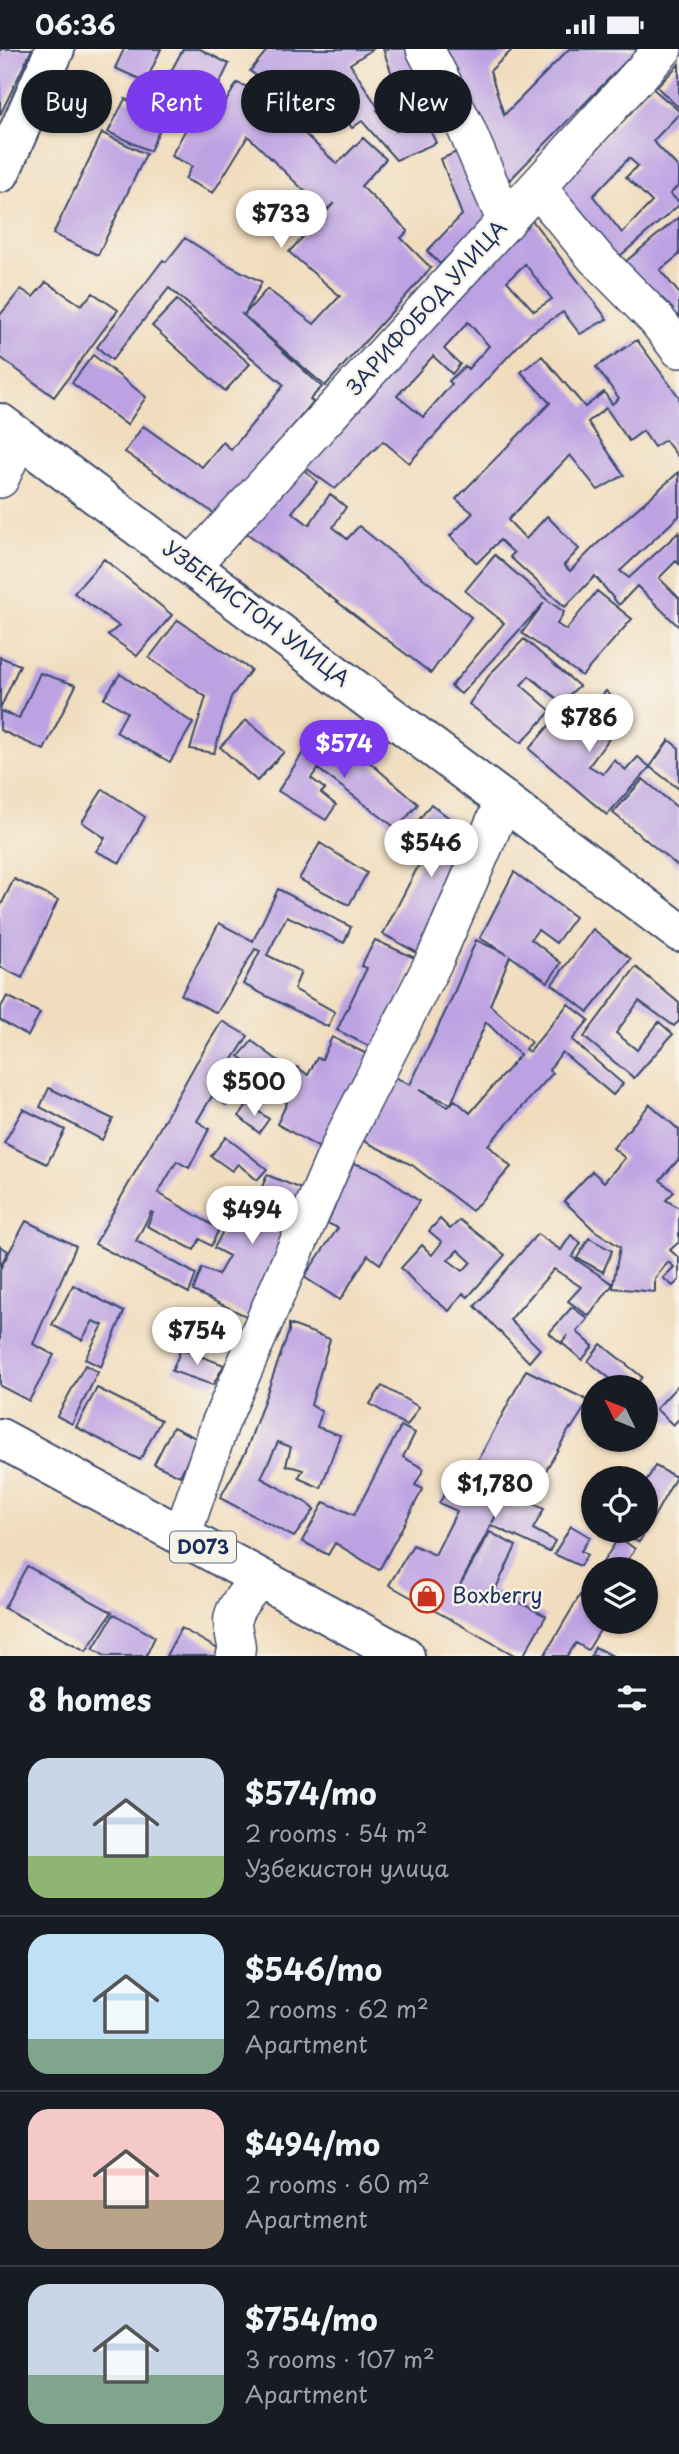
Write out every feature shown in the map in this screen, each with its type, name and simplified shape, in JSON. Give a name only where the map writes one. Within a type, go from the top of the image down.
[{"type":"main road","points":[[0,173],[55,49]]},
{"type":"main road","name":"УЗБЕКИСТОН УЛИЦА","points":[[10,430],[679,932]]},
{"type":"main road","name":"D073","points":[[0,1438],[405,1656]]},
{"type":"street","points":[[425,49],[465,126],[506,222]]},
{"type":"street","name":"ЗАРИФОБОД УЛИЦА","points":[[191,566],[663,49]]},
{"type":"street","points":[[537,187],[596,257],[656,319],[679,349]]},
{"type":"street","points":[[0,479],[10,430]]},
{"type":"street","points":[[182,1536],[220,1424],[344,1137],[436,957],[504,800]]},
{"type":"street","points":[[235,1656],[237,1651],[233,1635],[233,1615],[259,1578]]},
{"type":"building","points":[[0,49],[32,49],[21,70],[0,115]]},
{"type":"building","points":[[124,49],[161,49],[151,70],[126,70],[126,73],[115,68]]},
{"type":"building","points":[[183,49],[200,49],[229,64],[226,70],[172,70]]},
{"type":"building","points":[[268,49],[373,49],[350,64],[354,70],[251,70]]},
{"type":"building","points":[[383,49],[418,49],[424,68],[390,70]]},
{"type":"building","points":[[444,49],[513,49],[490,71],[504,115],[569,49],[638,49],[502,188],[472,116],[472,70],[453,70]]},
{"type":"building","points":[[679,64],[679,108],[657,87]]},
{"type":"building","points":[[360,80],[374,101],[374,133],[431,133],[436,143],[396,160],[362,121],[360,122]]},
{"type":"building","points":[[237,83],[241,84],[241,133],[304,133],[337,164],[363,138],[386,159],[361,186],[408,231],[401,238],[431,268],[325,386],[241,313],[322,387],[310,399],[313,402],[218,516],[125,452],[143,426],[202,467],[223,442],[231,450],[284,385],[169,288],[112,360],[97,347],[163,260],[166,262],[185,238],[226,264],[262,282],[244,315],[267,289],[314,324],[340,296],[289,252],[334,203],[325,211],[248,136],[213,193],[185,179],[192,166],[171,156],[184,133],[227,133],[227,100]]},
{"type":"building","points":[[651,87],[679,111],[653,141],[679,168],[679,185],[670,194],[679,205],[613,262],[554,189]],"holes":[[[629,158],[638,166],[626,177],[652,202],[622,233],[593,196]]]},
{"type":"building","points":[[125,99],[126,133],[158,133],[150,151],[110,133]]},
{"type":"building","points":[[102,133],[146,154],[98,255],[53,234]]},
{"type":"building","points":[[461,150],[489,216],[440,264],[427,251],[462,215],[441,159]]},
{"type":"building","points":[[528,215],[607,319],[580,334],[563,312],[529,334],[409,463],[383,441],[335,489],[298,462]],"holes":[[[525,264],[552,299],[534,311],[507,281]],[[468,322],[489,346],[468,369],[465,366],[449,381],[452,384],[423,417],[397,396],[433,356],[452,374],[460,364],[444,349]]]},
{"type":"building","points":[[679,217],[679,255],[660,270],[679,293],[679,321],[619,267]]},
{"type":"building","points":[[46,282],[81,305],[93,293],[118,310],[54,397],[0,357],[0,315],[21,289],[33,297]]},
{"type":"building","points":[[177,300],[250,364],[225,391],[152,326]]},
{"type":"building","points":[[637,340],[679,397],[679,458],[665,440],[654,447],[643,431],[629,441],[606,408],[588,422],[624,475],[598,490],[570,455],[508,520],[526,539],[547,516],[579,549],[564,565],[570,571],[679,472],[679,516],[620,571],[629,578],[679,532],[679,564],[676,561],[659,578],[679,598],[679,627],[637,586],[619,605],[595,576],[565,607],[510,557],[514,553],[500,540],[477,563],[450,536],[473,513],[456,499],[550,403],[521,372],[542,356],[585,407],[604,392],[612,404],[619,398],[596,367]]},
{"type":"building","points":[[93,355],[146,397],[127,425],[72,383]]},
{"type":"building","points":[[302,468],[317,482],[292,512],[309,525],[330,494],[346,507],[333,527],[347,539],[359,526],[471,617],[431,673],[244,531]]},
{"type":"building","points":[[495,555],[564,612],[557,624],[566,630],[597,591],[632,619],[582,676],[522,633],[544,603],[461,694],[451,686],[504,623],[465,591]]},
{"type":"building","points":[[104,559],[172,615],[137,656],[108,635],[119,626],[74,593]]},
{"type":"building","points":[[178,620],[251,670],[231,697],[214,753],[190,749],[206,697],[149,658]]},
{"type":"building","points":[[524,639],[579,686],[561,702],[529,676],[521,685],[551,711],[521,743],[469,704],[491,673]]},
{"type":"building","points":[[0,657],[20,665],[0,709]]},
{"type":"building","points":[[40,673],[76,685],[44,750],[0,730],[0,711],[19,718]]},
{"type":"building","points":[[120,674],[193,723],[170,762],[116,732],[127,712],[104,698]]},
{"type":"building","points":[[606,691],[628,713],[589,766],[603,774],[614,760],[626,770],[638,757],[650,767],[607,815],[529,749],[559,714],[574,726]]},
{"type":"building","points":[[246,720],[284,752],[257,781],[220,747]]},
{"type":"building","points":[[323,722],[418,804],[397,829],[318,769],[311,778],[325,789],[321,793],[336,805],[326,820],[278,791]]},
{"type":"building","points":[[669,740],[679,748],[679,789],[650,767]]},
{"type":"building","points":[[643,779],[679,809],[679,867],[613,813]]},
{"type":"building","points":[[103,789],[145,817],[120,863],[96,851],[105,838],[82,822]]},
{"type":"building","points":[[431,804],[479,841],[423,956],[383,934],[426,851],[407,836]]},
{"type":"building","points":[[320,843],[367,873],[349,905],[299,879]]},
{"type":"building","points":[[514,872],[575,917],[556,943],[538,930],[531,939],[561,963],[548,982],[510,956],[490,1005],[531,1042],[525,1049],[529,1052],[568,1004],[589,1020],[572,1040],[623,1084],[613,1095],[562,1052],[549,1070],[553,1073],[488,1145],[511,1167],[472,1211],[412,1165],[360,1139],[393,1076],[410,1085],[451,1000],[476,940],[507,954],[480,938]],"holes":[[[486,1022],[520,1055],[470,1113],[455,1100],[451,1104]],[[419,1090],[451,1104],[448,1107]]]},
{"type":"building","points":[[14,879],[58,900],[22,978],[0,967],[0,907]]},
{"type":"building","points":[[278,889],[351,927],[344,943],[287,916],[267,955],[301,972],[294,989],[335,1012],[328,1027],[243,984],[260,951],[255,949],[217,1013],[181,995],[219,923],[253,941]]},
{"type":"building","points":[[593,929],[631,959],[588,1012],[552,984]]},
{"type":"building","points":[[375,940],[415,958],[378,1051],[337,1030],[367,968],[361,966]]},
{"type":"building","points":[[636,967],[679,1003],[679,1021],[674,1026],[639,1001],[616,1033],[637,1050],[659,1022],[673,1034],[634,1078],[584,1037]]},
{"type":"building","points":[[7,996],[40,1013],[28,1036],[0,1020],[0,1009]]},
{"type":"building","points":[[222,1021],[248,1036],[219,1081],[235,1095],[226,1105],[212,1096],[197,1121],[209,1129],[189,1168],[177,1161],[158,1193],[219,1229],[211,1246],[200,1239],[194,1250],[147,1226],[153,1213],[151,1212],[136,1241],[196,1274],[189,1293],[95,1244]]},
{"type":"building","points":[[332,1037],[369,1055],[327,1152],[277,1124],[287,1103],[275,1092],[280,1086],[239,1056],[252,1041],[292,1071],[297,1067],[308,1075],[317,1058],[322,1059]]},
{"type":"building","points":[[49,1088],[113,1119],[102,1140],[40,1107]]},
{"type":"building","points":[[248,1104],[269,1119],[259,1133],[239,1116]]},
{"type":"building","points":[[650,1104],[679,1130],[679,1159],[660,1180],[674,1192],[666,1200],[679,1208],[679,1242],[670,1250],[679,1258],[679,1280],[673,1286],[663,1278],[674,1267],[668,1262],[655,1278],[655,1292],[613,1288],[620,1247],[594,1230],[564,1201],[592,1171],[604,1182],[625,1158],[613,1148]]},
{"type":"building","points":[[23,1109],[65,1130],[47,1164],[4,1143]]},
{"type":"building","points":[[226,1137],[267,1169],[257,1180],[238,1164],[232,1171],[211,1156]]},
{"type":"building","points":[[351,1162],[378,1172],[419,1201],[380,1264],[368,1255],[340,1300],[304,1277],[338,1228],[323,1221]]},
{"type":"building","points":[[267,1175],[307,1191],[248,1317],[193,1291],[202,1268],[218,1275],[229,1256],[214,1248],[239,1201],[254,1207]]},
{"type":"building","points":[[440,1219],[450,1229],[460,1220],[505,1255],[468,1297],[463,1293],[449,1311],[419,1287],[401,1268],[422,1245],[432,1255],[442,1242],[429,1231]],"holes":[[[458,1250],[471,1262],[463,1271],[448,1260]]]},
{"type":"building","points":[[26,1221],[76,1246],[33,1344],[54,1355],[29,1401],[0,1386],[0,1269]]},
{"type":"building","points":[[537,1234],[561,1250],[571,1235],[581,1243],[572,1257],[613,1284],[589,1316],[568,1301],[581,1287],[554,1269],[510,1320],[540,1349],[529,1362],[475,1306]]},
{"type":"building","points":[[589,1238],[612,1251],[603,1272],[577,1258]]},
{"type":"building","points":[[0,1246],[8,1251],[0,1267]]},
{"type":"building","points":[[73,1285],[124,1312],[101,1367],[85,1359],[103,1325],[93,1321],[82,1340],[52,1325]]},
{"type":"building","points":[[572,1307],[588,1319],[577,1332],[593,1346],[582,1360],[562,1343],[568,1335],[561,1343],[549,1333]]},
{"type":"building","points":[[289,1324],[330,1339],[311,1405],[322,1412],[317,1427],[340,1435],[321,1488],[298,1478],[303,1470],[286,1465],[291,1447],[278,1442],[261,1478],[307,1503],[314,1510],[294,1537],[220,1498],[246,1451],[289,1331]]},
{"type":"building","points":[[601,1344],[640,1375],[606,1375],[588,1361]]},
{"type":"building","points":[[181,1349],[224,1365],[213,1385],[172,1371]]},
{"type":"building","points":[[85,1365],[98,1372],[72,1424],[57,1416]]},
{"type":"building","points":[[526,1370],[581,1397],[581,1413],[532,1495],[511,1486],[492,1523],[510,1492],[544,1509],[533,1529],[555,1541],[549,1552],[491,1525],[460,1585],[490,1532],[516,1546],[495,1590],[546,1616],[523,1656],[516,1656],[389,1585],[413,1545],[435,1555],[457,1511],[439,1503],[454,1480],[465,1485]]},
{"type":"building","points":[[679,1384],[679,1419],[673,1425],[658,1411],[658,1407]]},
{"type":"building","points":[[382,1386],[419,1407],[407,1426],[370,1404]]},
{"type":"building","points":[[97,1388],[161,1420],[140,1460],[76,1427]]},
{"type":"building","points":[[401,1426],[415,1433],[403,1457],[424,1469],[415,1485],[423,1489],[379,1570],[335,1543],[328,1555],[302,1541],[324,1502],[354,1515]]},
{"type":"building","points":[[173,1427],[198,1439],[180,1476],[154,1464]]},
{"type":"building","points":[[658,1468],[676,1477],[658,1509]]},
{"type":"building","points":[[571,1526],[581,1532],[581,1543],[586,1543],[581,1551],[587,1555],[581,1557],[580,1566],[554,1554]]},
{"type":"building","points":[[615,1543],[627,1543],[635,1549],[630,1557],[606,1557]]},
{"type":"building","points":[[27,1566],[112,1612],[86,1651],[4,1608]]},
{"type":"building","points":[[580,1595],[581,1634],[598,1634],[588,1650],[576,1643],[567,1656],[544,1656]]},
{"type":"building","points":[[114,1614],[155,1637],[146,1656],[105,1656],[93,1649]]},
{"type":"building","points":[[181,1628],[230,1656],[166,1656]]},
{"type":"building","points":[[595,1647],[613,1656],[591,1656]]},
{"type":"place","name":"Boxberry","points":[[427,1596]]}]
